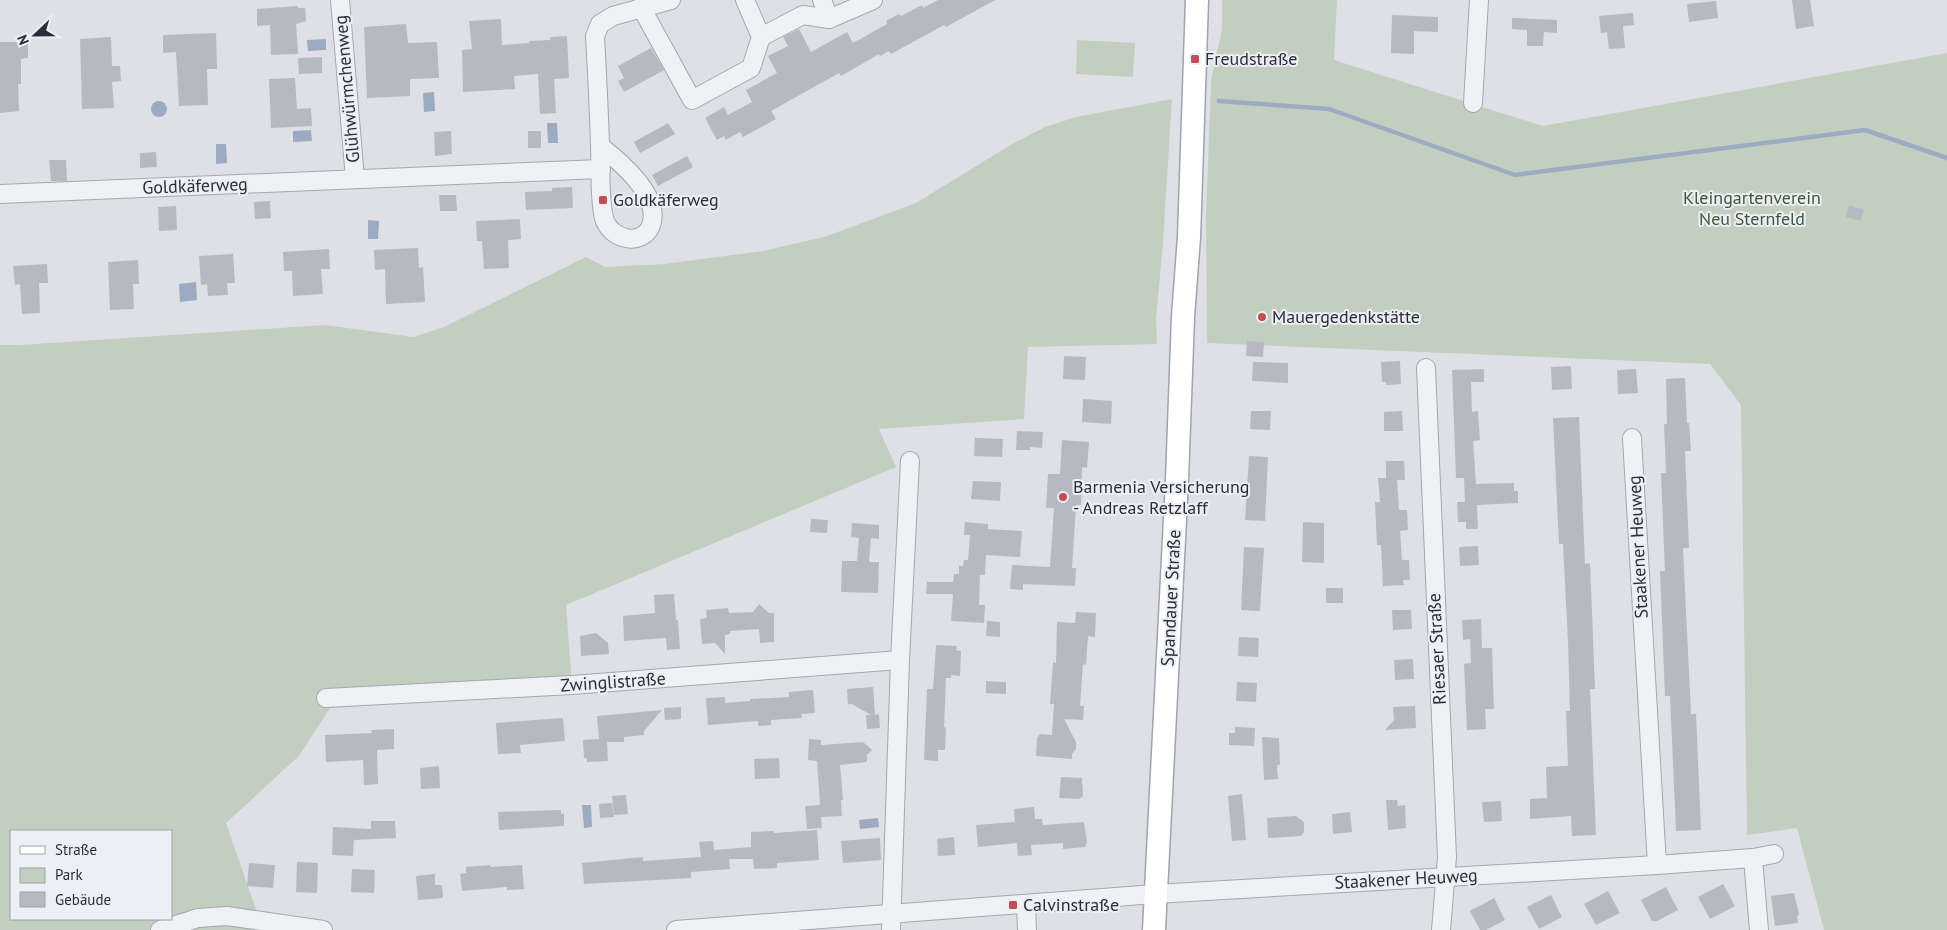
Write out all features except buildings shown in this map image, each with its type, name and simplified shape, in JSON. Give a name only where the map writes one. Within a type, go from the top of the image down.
[{"type":"main road","name":"Spandauer Straße","points":[[1154,930],[1177,480],[1183,317],[1189,236],[1197,0]]},
{"type":"street","name":"Glühwürmchenweg","points":[[340,0],[355,179]]},
{"type":"street","points":[[600,146],[620,162],[636,180],[652,209],[652,225],[639,238],[620,237],[608,228],[604,218],[601,169],[595,36],[600,24],[613,16],[670,0]]},
{"type":"street","points":[[641,7],[692,100],[751,68],[761,37],[745,0]]},
{"type":"street","points":[[822,0],[829,19]]},
{"type":"street","points":[[761,37],[803,15],[829,19],[872,0]]},
{"type":"street","points":[[1472,103],[1479,0]]},
{"type":"street","name":"Goldkäferweg","points":[[0,194],[601,169]]},
{"type":"street","name":"Riesaer Straße","points":[[1426,368],[1447,857],[1441,930]]},
{"type":"street","name":"Staakener Heuweg","points":[[1632,438],[1657,865]]},
{"type":"street","points":[[892,922],[900,660],[910,461]]},
{"type":"street","name":"Zwinglistraße","points":[[326,698],[572,685],[900,660]]},
{"type":"street","name":"Staakener Heuweg","points":[[676,930],[892,922],[1026,904],[1156,894],[1657,865],[1753,858],[1774,854]]},
{"type":"street","points":[[1753,858],[1760,930]]},
{"type":"street","points":[[1026,904],[1027,930]]},
{"type":"street","points":[[160,930],[198,918],[227,916],[322,930]]},
{"type":"green space","name":"Kleingartenverein Neu Sternfeld","points":[[1222,0],[1337,0],[1334,60],[1543,126],[1947,53],[1947,930],[1824,930],[1797,828],[1747,835],[1741,405],[1710,364],[1207,343],[1206,219],[1211,81],[1222,29]]},
{"type":"green space","points":[[1077,40],[1135,43],[1133,77],[1076,74]]},
{"type":"green space","points":[[1172,99],[1156,319],[1157,344],[1028,347],[1024,419],[879,429],[896,467],[566,605],[572,685],[394,696],[330,708],[299,756],[226,823],[260,921],[322,930],[0,930],[0,345],[325,325],[414,337],[444,327],[586,257],[605,267],[664,264],[763,251],[824,237],[916,203],[1012,144],[1045,127],[1076,117]]},
{"type":"water","points":[[326,39],[326,50],[308,51],[307,40]]},
{"type":"water","points":[[434,92],[435,111],[424,112],[423,93]]},
{"type":"water","points":[[156,101],[162,101],[167,106],[165,115],[156,117],[151,112],[151,106]]},
{"type":"water","points":[[547,123],[557,123],[558,143],[548,143]]},
{"type":"water","points":[[311,130],[312,141],[293,142],[293,131]]},
{"type":"water","points":[[216,144],[226,144],[227,163],[216,164]]},
{"type":"water","points":[[368,220],[379,221],[378,239],[368,239]]},
{"type":"water","points":[[196,282],[197,300],[180,302],[179,284]]},
{"type":"water","points":[[582,805],[591,805],[592,827],[584,828]]},
{"type":"water","points":[[878,818],[879,827],[860,829],[859,820]]},
{"type":"waterway","points":[[1219,101],[1329,109],[1515,175],[1865,130],[1947,158]]},
{"type":"place","name":"Freudstraße","points":[[1195,59]]},
{"type":"place","name":"Goldkäferweg","points":[[603,200]]},
{"type":"place","name":"Mauergedenkstätte","points":[[1262,317]]},
{"type":"place","name":"Barmenia Versicherung - Andreas Retzlaff","points":[[1063,497]]},
{"type":"place","name":"Calvinstraße","points":[[1013,905]]}]
